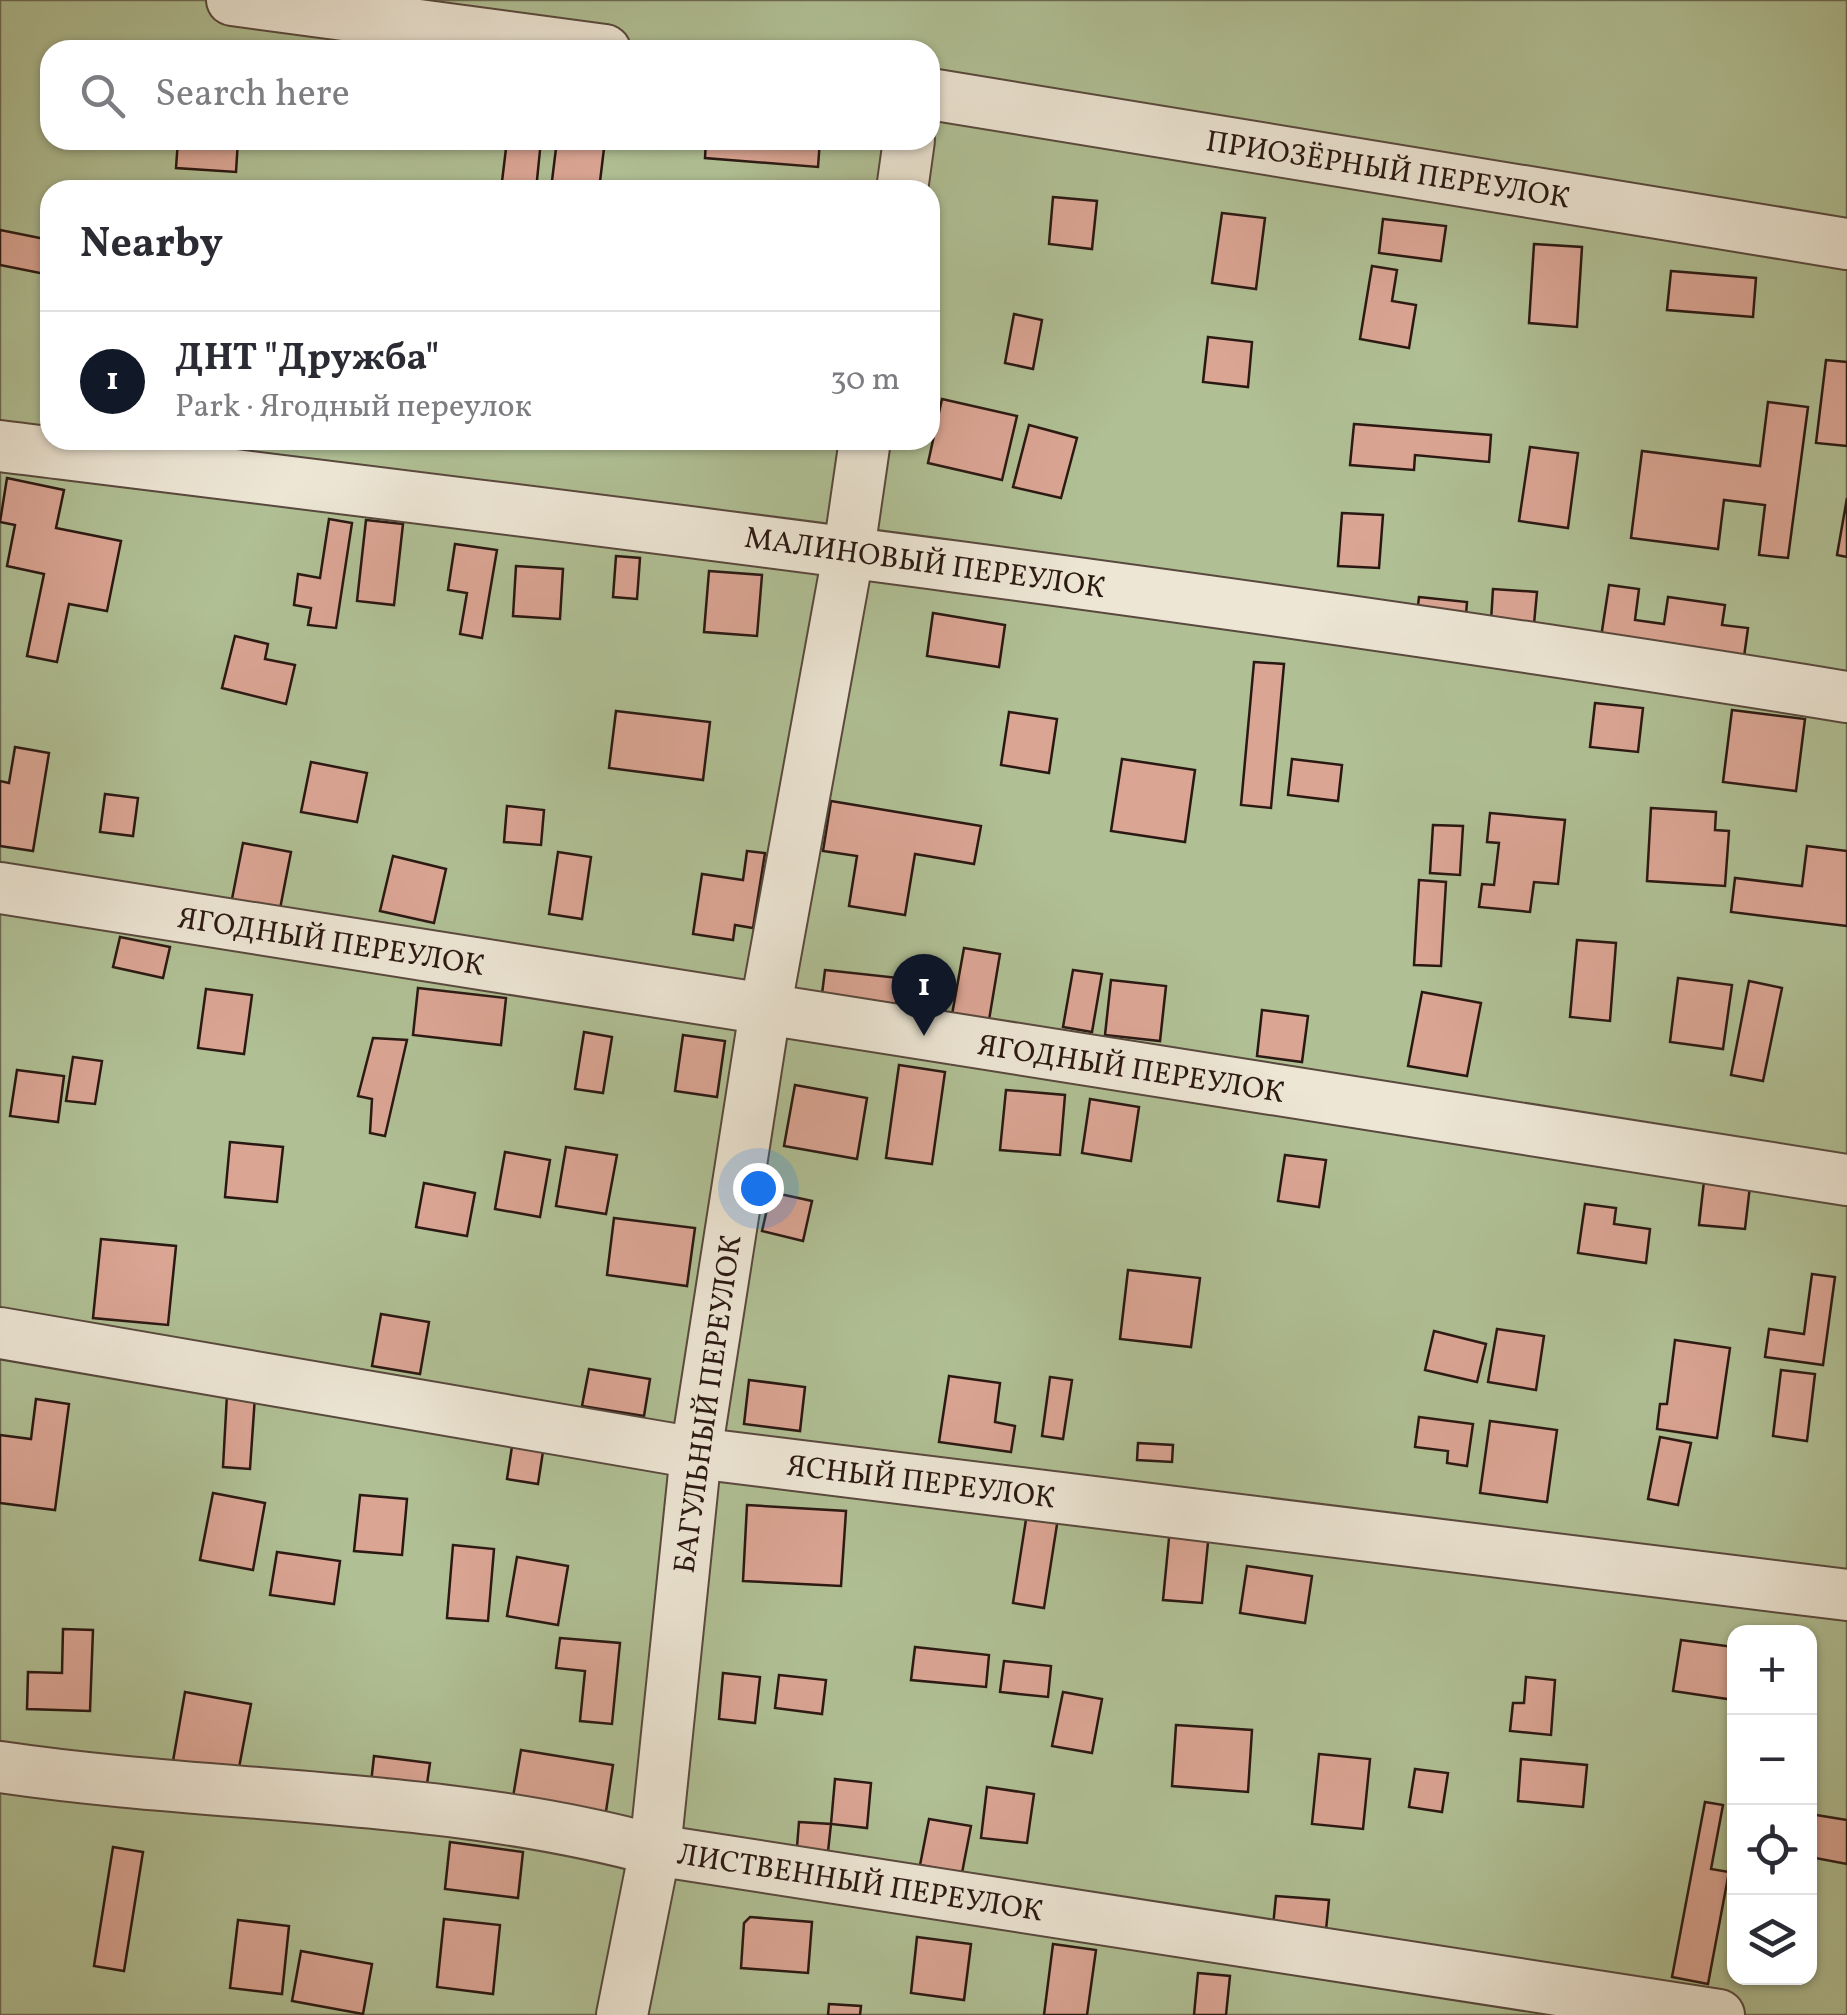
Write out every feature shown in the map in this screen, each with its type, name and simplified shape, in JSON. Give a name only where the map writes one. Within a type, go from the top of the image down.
[{"type":"street","points":[[232,0],[530,40]]},
{"type":"street","name":"ПРИОЗЁРНЫЙ ПЕРЕУЛОК","points":[[940,96],[1847,244]]},
{"type":"street","points":[[903,180],[908,150]]},
{"type":"street","name":"МАЛИНОВЫЙ ПЕРЕУЛОК","points":[[0,446],[849,550],[1615,659],[1847,696]]},
{"type":"street","name":"БАГУЛЬНЫЙ ПЕРЕУЛОК","points":[[622,2015],[655,1850],[696,1453],[764,1011],[849,550],[864,450]]},
{"type":"street","name":"ЯГОДНЫЙ ПЕРЕУЛОК","points":[[0,888],[1847,1180]]},
{"type":"street","name":"ЯСНЫЙ ПЕРЕУЛОК","points":[[0,1333],[696,1453],[1847,1595]]},
{"type":"street","name":"ЛИСТВЕННЫЙ ПЕРЕУЛОК","points":[[0,1766],[84,1779],[458,1811],[588,1832],[655,1850],[1719,2015]]},
{"type":"green space","points":[[0,0],[1847,0],[1847,2015],[0,2015]]},
{"type":"building","points":[[177,150],[237,150],[236,172],[176,168]]},
{"type":"building","points":[[506,150],[540,150],[537,180],[502,180]]},
{"type":"building","points":[[556,150],[604,150],[600,180],[552,180]]},
{"type":"building","points":[[705,150],[819,150],[818,167],[705,158]]},
{"type":"building","points":[[1053,197],[1097,201],[1092,249],[1049,244]]},
{"type":"building","points":[[1222,213],[1265,218],[1256,289],[1212,283]]},
{"type":"building","points":[[1383,219],[1446,226],[1441,261],[1379,253]]},
{"type":"building","points":[[0,230],[40,238],[40,273],[0,265]]},
{"type":"building","points":[[1534,244],[1582,247],[1577,327],[1529,323]]},
{"type":"building","points":[[1372,266],[1397,270],[1392,301],[1416,305],[1409,348],[1360,339]]},
{"type":"building","points":[[1671,271],[1756,278],[1753,317],[1667,310]]},
{"type":"building","points":[[1014,314],[1042,320],[1033,369],[1005,363]]},
{"type":"building","points":[[1208,337],[1252,342],[1248,387],[1203,382]]},
{"type":"building","points":[[1826,360],[1847,362],[1847,446],[1816,443]]},
{"type":"building","points":[[942,399],[1017,416],[1002,480],[928,463],[931,450],[940,450]]},
{"type":"building","points":[[1768,402],[1808,407],[1788,558],[1759,555],[1765,505],[1724,500],[1718,549],[1631,538],[1642,451],[1760,466]]},
{"type":"building","points":[[1354,424],[1491,435],[1489,462],[1415,455],[1414,470],[1350,465]]},
{"type":"building","points":[[1029,425],[1077,438],[1061,498],[1013,487]]},
{"type":"building","points":[[1530,447],[1578,453],[1568,528],[1519,521]]},
{"type":"building","points":[[7,478],[64,490],[56,528],[121,541],[107,611],[69,604],[57,662],[27,656],[44,574],[7,566],[15,525],[0,522]]},
{"type":"building","points":[[1847,498],[1847,557],[1837,555]]},
{"type":"building","points":[[1342,513],[1383,515],[1379,568],[1338,566]]},
{"type":"building","points":[[329,519],[352,523],[336,628],[308,625],[311,608],[294,605],[298,574],[320,578]]},
{"type":"building","points":[[366,520],[403,524],[394,605],[357,601]]},
{"type":"building","points":[[455,544],[497,550],[482,638],[460,634],[467,593],[448,590]]},
{"type":"building","points":[[616,556],[640,558],[637,599],[613,597]]},
{"type":"building","points":[[516,566],[563,569],[560,619],[513,616]]},
{"type":"building","points":[[709,571],[762,575],[757,636],[704,632]]},
{"type":"building","points":[[1609,585],[1639,589],[1635,620],[1664,624],[1668,597],[1725,605],[1722,625],[1748,628],[1743,664],[1600,644]]},
{"type":"building","points":[[1493,589],[1537,592],[1534,624],[1491,621]]},
{"type":"building","points":[[1419,597],[1467,602],[1465,627],[1416,622]]},
{"type":"building","points":[[933,613],[1005,625],[999,667],[927,656]]},
{"type":"building","points":[[235,636],[268,644],[265,659],[295,665],[286,704],[222,688]]},
{"type":"building","points":[[1254,662],[1284,664],[1271,808],[1241,805]]},
{"type":"building","points":[[1595,703],[1643,708],[1638,752],[1590,747]]},
{"type":"building","points":[[1732,710],[1805,719],[1796,791],[1723,782]]},
{"type":"building","points":[[616,711],[710,722],[703,780],[609,768]]},
{"type":"building","points":[[1009,712],[1057,719],[1049,773],[1001,765]]},
{"type":"building","points":[[15,747],[49,753],[33,851],[0,846],[0,781],[9,783]]},
{"type":"building","points":[[1122,759],[1195,770],[1185,842],[1111,831]]},
{"type":"building","points":[[1292,759],[1342,765],[1338,801],[1288,795]]},
{"type":"building","points":[[311,762],[367,773],[357,822],[301,812]]},
{"type":"building","points":[[105,794],[138,798],[133,836],[100,832]]},
{"type":"building","points":[[831,801],[981,826],[974,864],[915,854],[905,915],[849,906],[857,856],[823,851]]},
{"type":"building","points":[[507,806],[544,810],[541,845],[504,842]]},
{"type":"building","points":[[1651,808],[1716,812],[1715,830],[1729,831],[1725,886],[1647,881]]},
{"type":"building","points":[[1490,813],[1565,820],[1558,884],[1534,882],[1530,912],[1479,907],[1482,884],[1494,885],[1499,843],[1487,842]]},
{"type":"building","points":[[1433,825],[1463,826],[1460,875],[1430,873]]},
{"type":"building","points":[[243,843],[291,852],[279,914],[231,904]]},
{"type":"building","points":[[1807,846],[1847,851],[1847,926],[1731,912],[1735,878],[1802,886]]},
{"type":"building","points":[[747,851],[765,853],[753,928],[735,925],[733,940],[693,934],[702,874],[743,880]]},
{"type":"building","points":[[558,852],[591,857],[582,919],[549,914]]},
{"type":"building","points":[[393,856],[446,869],[434,923],[380,911]]},
{"type":"building","points":[[1419,880],[1446,882],[1441,966],[1414,965]]},
{"type":"building","points":[[120,937],[170,947],[163,978],[113,967]]},
{"type":"building","points":[[1577,940],[1616,943],[1610,1021],[1570,1017]]},
{"type":"building","points":[[964,948],[1000,954],[988,1026],[951,1020]]},
{"type":"building","points":[[825,970],[899,978],[895,1011],[821,1002]]},
{"type":"building","points":[[1073,970],[1102,974],[1092,1032],[1063,1027]]},
{"type":"building","points":[[1678,978],[1732,985],[1723,1049],[1670,1042]]},
{"type":"building","points":[[1111,980],[1166,986],[1160,1041],[1105,1035]]},
{"type":"building","points":[[1749,981],[1782,988],[1763,1081],[1731,1075]]},
{"type":"building","points":[[418,988],[506,998],[501,1045],[413,1035]]},
{"type":"building","points":[[206,989],[252,995],[244,1054],[198,1048]]},
{"type":"building","points":[[1422,992],[1481,1003],[1467,1076],[1408,1066]]},
{"type":"building","points":[[1262,1010],[1308,1016],[1302,1062],[1257,1056]]},
{"type":"building","points":[[584,1032],[612,1037],[603,1093],[575,1089]]},
{"type":"building","points":[[683,1035],[725,1041],[717,1097],[675,1091]]},
{"type":"building","points":[[373,1038],[407,1040],[385,1136],[370,1133],[372,1099],[358,1096]]},
{"type":"building","points":[[73,1057],[102,1061],[95,1104],[66,1101]]},
{"type":"building","points":[[899,1065],[945,1072],[932,1164],[886,1158]]},
{"type":"building","points":[[17,1070],[64,1076],[58,1122],[10,1116]]},
{"type":"building","points":[[795,1085],[867,1098],[857,1159],[784,1146]]},
{"type":"building","points":[[1006,1090],[1065,1095],[1060,1155],[1000,1150]]},
{"type":"building","points":[[1090,1099],[1139,1107],[1131,1161],[1082,1153]]},
{"type":"building","points":[[230,1142],[283,1147],[277,1202],[225,1197]]},
{"type":"building","points":[[566,1147],[617,1155],[606,1214],[556,1206]]},
{"type":"building","points":[[505,1152],[550,1160],[540,1217],[495,1209]]},
{"type":"building","points":[[1285,1155],[1326,1160],[1319,1207],[1278,1201]]},
{"type":"building","points":[[1704,1181],[1750,1186],[1745,1229],[1699,1225]]},
{"type":"building","points":[[424,1183],[475,1193],[467,1236],[416,1227]]},
{"type":"building","points":[[771,1192],[812,1201],[803,1241],[762,1231]]},
{"type":"building","points":[[1585,1204],[1616,1208],[1614,1224],[1650,1229],[1646,1263],[1578,1253]]},
{"type":"building","points":[[614,1218],[695,1228],[687,1286],[607,1275]]},
{"type":"building","points":[[101,1239],[176,1246],[168,1325],[93,1318]]},
{"type":"building","points":[[1128,1270],[1200,1278],[1191,1347],[1120,1339]]},
{"type":"building","points":[[1812,1274],[1835,1277],[1823,1365],[1765,1357],[1769,1329],[1804,1334]]},
{"type":"building","points":[[381,1314],[429,1322],[420,1374],[372,1366]]},
{"type":"building","points":[[1497,1329],[1544,1336],[1536,1390],[1488,1382]]},
{"type":"building","points":[[1434,1331],[1486,1344],[1477,1382],[1425,1370]]},
{"type":"building","points":[[1675,1340],[1730,1348],[1717,1438],[1657,1429],[1660,1404],[1667,1404]]},
{"type":"building","points":[[589,1369],[650,1379],[644,1416],[582,1406]]},
{"type":"building","points":[[1781,1370],[1815,1374],[1807,1441],[1773,1436]]},
{"type":"building","points":[[949,1376],[1000,1383],[995,1422],[1015,1426],[1011,1452],[939,1442]]},
{"type":"building","points":[[1050,1377],[1072,1380],[1063,1439],[1042,1436]]},
{"type":"building","points":[[749,1380],[805,1387],[800,1431],[744,1424]]},
{"type":"building","points":[[227,1394],[255,1396],[250,1469],[223,1467]]},
{"type":"building","points":[[36,1399],[69,1404],[55,1510],[0,1503],[0,1435],[31,1439]]},
{"type":"building","points":[[1419,1417],[1473,1424],[1467,1466],[1447,1463],[1448,1451],[1415,1447]]},
{"type":"building","points":[[1490,1421],[1557,1430],[1547,1502],[1480,1493]]},
{"type":"building","points":[[1660,1437],[1691,1443],[1678,1505],[1648,1499]]},
{"type":"building","points":[[513,1440],[544,1445],[538,1484],[507,1479]]},
{"type":"building","points":[[1138,1443],[1173,1445],[1172,1462],[1137,1460]]},
{"type":"building","points":[[213,1493],[265,1503],[253,1570],[200,1560]]},
{"type":"building","points":[[360,1495],[407,1499],[402,1555],[354,1551]]},
{"type":"building","points":[[747,1505],[846,1511],[841,1586],[743,1581]]},
{"type":"building","points":[[1027,1513],[1058,1518],[1044,1608],[1013,1603]]},
{"type":"building","points":[[1170,1528],[1209,1532],[1202,1603],[1163,1600]]},
{"type":"building","points":[[453,1545],[494,1549],[488,1621],[447,1618]]},
{"type":"building","points":[[277,1552],[340,1561],[334,1604],[270,1595]]},
{"type":"building","points":[[517,1557],[568,1566],[558,1625],[507,1616]]},
{"type":"building","points":[[1247,1566],[1312,1576],[1305,1623],[1240,1613]]},
{"type":"building","points":[[63,1629],[93,1630],[90,1711],[27,1709],[28,1672],[62,1673]]},
{"type":"building","points":[[560,1638],[620,1643],[612,1724],[580,1721],[585,1671],[556,1668]]},
{"type":"building","points":[[1681,1640],[1727,1646],[1727,1699],[1673,1691]]},
{"type":"building","points":[[915,1647],[989,1655],[986,1687],[911,1680]]},
{"type":"building","points":[[1004,1661],[1051,1666],[1048,1697],[1000,1692]]},
{"type":"building","points":[[723,1673],[760,1677],[755,1723],[719,1719]]},
{"type":"building","points":[[779,1675],[826,1680],[822,1714],[775,1708]]},
{"type":"building","points":[[1526,1677],[1555,1680],[1551,1735],[1510,1731],[1513,1703],[1524,1703]]},
{"type":"building","points":[[185,1692],[251,1704],[238,1773],[173,1761]]},
{"type":"building","points":[[1063,1692],[1102,1699],[1092,1753],[1052,1746]]},
{"type":"building","points":[[1176,1725],[1252,1730],[1248,1792],[1172,1786]]},
{"type":"building","points":[[521,1750],[613,1765],[605,1818],[512,1803]]},
{"type":"building","points":[[1319,1754],[1370,1759],[1363,1829],[1312,1824]]},
{"type":"building","points":[[374,1756],[430,1763],[426,1791],[371,1783]]},
{"type":"building","points":[[1521,1759],[1587,1765],[1583,1807],[1518,1801]]},
{"type":"building","points":[[1415,1769],[1448,1773],[1442,1812],[1409,1807]]},
{"type":"building","points":[[835,1779],[871,1783],[867,1828],[831,1824]]},
{"type":"building","points":[[987,1787],[1034,1794],[1027,1843],[981,1838]]},
{"type":"building","points":[[1705,1802],[1723,1805],[1711,1869],[1727,1872],[1727,1883],[1708,1984],[1672,1977]]},
{"type":"building","points":[[1817,1815],[1847,1820],[1847,1864],[1817,1858]]},
{"type":"building","points":[[929,1819],[971,1826],[962,1873],[920,1865]]},
{"type":"building","points":[[799,1822],[831,1824],[827,1861],[796,1859]]},
{"type":"building","points":[[450,1842],[523,1852],[518,1898],[445,1889]]},
{"type":"building","points":[[113,1847],[143,1852],[124,1971],[94,1966]]},
{"type":"building","points":[[1276,1896],[1329,1900],[1326,1930],[1273,1926]]},
{"type":"building","points":[[750,1917],[812,1922],[808,1973],[741,1968],[744,1923]]},
{"type":"building","points":[[444,1919],[500,1925],[493,1994],[437,1987]]},
{"type":"building","points":[[238,1920],[289,1926],[282,1994],[230,1988]]},
{"type":"building","points":[[917,1937],[971,1944],[964,2000],[911,1993]]},
{"type":"building","points":[[1053,1944],[1096,1950],[1087,2015],[1044,2015]]},
{"type":"building","points":[[301,1951],[372,1964],[363,2014],[292,2001]]},
{"type":"building","points":[[1198,1973],[1230,1976],[1226,2015],[1194,2015]]},
{"type":"building","points":[[829,2004],[861,2006],[860,2015],[828,2015]]},
{"type":"place","name":"ДНТ \"Дружба\"","points":[[924,1036]]}]
